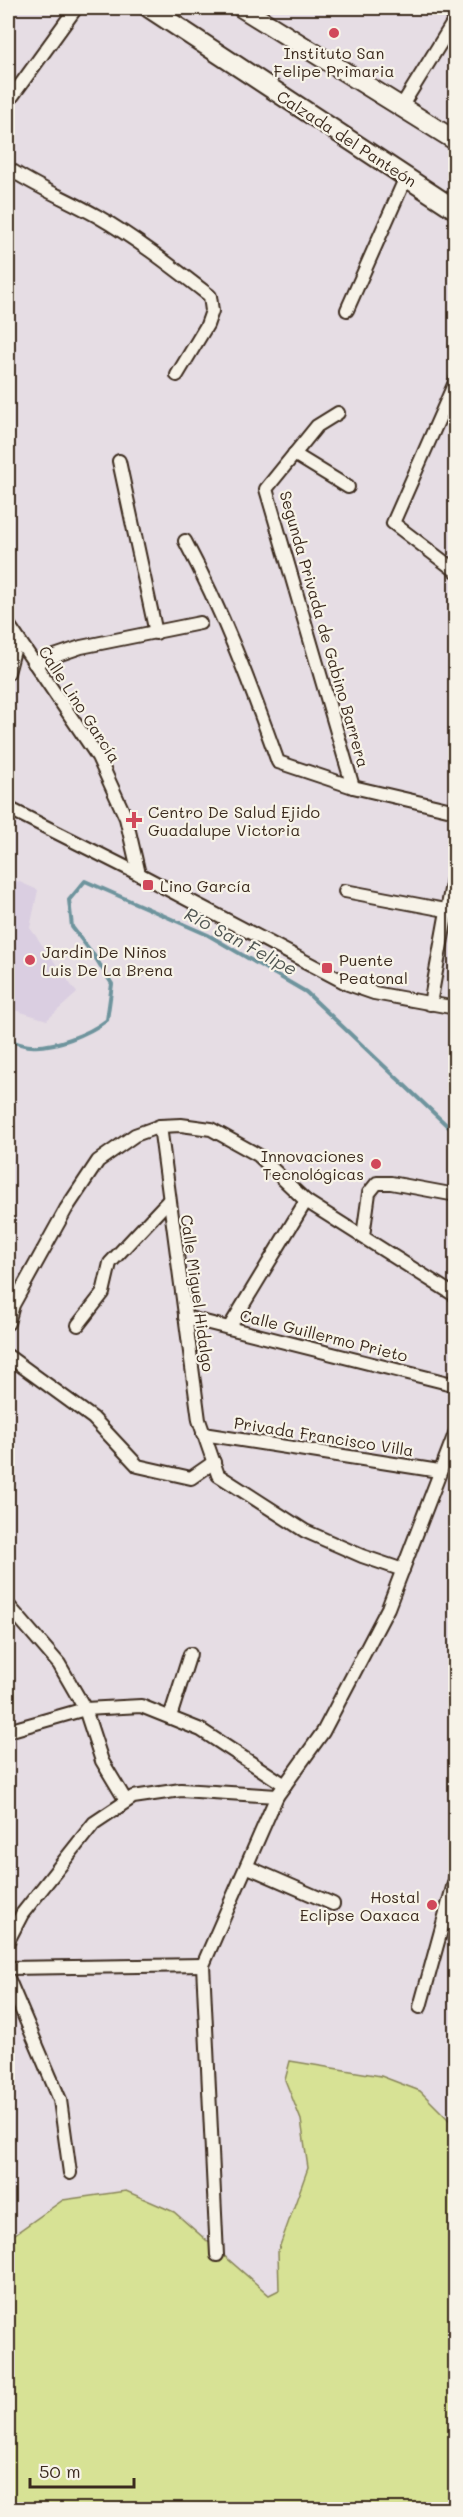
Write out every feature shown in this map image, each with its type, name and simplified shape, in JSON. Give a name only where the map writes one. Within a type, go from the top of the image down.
[{"type":"street","points":[[8,102],[76,8]]},
{"type":"street","name":"Calzada del Panteón","points":[[149,8],[456,210]]},
{"type":"street","points":[[242,8],[456,141]]},
{"type":"street","points":[[401,107],[456,18]]},
{"type":"street","points":[[8,168],[30,184],[98,217],[170,264],[210,296],[212,311],[207,325],[177,375]]},
{"type":"street","points":[[347,310],[406,177]]},
{"type":"street","points":[[456,380],[393,524],[456,572]]},
{"type":"street","points":[[338,413],[317,426],[294,454],[348,488]]},
{"type":"street","name":"Segunda Privada de Gabino Barrera","points":[[294,454],[266,489],[353,787]]},
{"type":"street","points":[[119,461],[156,633]]},
{"type":"street","points":[[185,541],[213,594],[247,676],[278,762],[353,787],[456,812]]},
{"type":"street","points":[[34,663],[81,646],[200,623]]},
{"type":"street","name":"Calle Lino García","points":[[8,624],[98,757],[126,818],[139,874]]},
{"type":"street","points":[[8,673],[17,639]]},
{"type":"street","points":[[8,808],[139,874],[341,981],[374,993],[456,1008]]},
{"type":"street","points":[[430,1004],[451,911],[456,862]]},
{"type":"street","points":[[345,891],[451,911]]},
{"type":"street","points":[[8,1323],[12,1305],[66,1209],[98,1161],[135,1135],[159,1126],[181,1125],[211,1129],[258,1155],[306,1202],[456,1296]]},
{"type":"street","name":"Calle Miguel Hidalgo","points":[[159,1126],[199,1420],[218,1475],[305,1531],[362,1556],[403,1570]]},
{"type":"street","points":[[363,1236],[369,1193],[377,1183],[391,1183],[456,1195]]},
{"type":"street","points":[[78,1325],[103,1293],[110,1263],[169,1200]]},
{"type":"street","points":[[229,1328],[306,1202]]},
{"type":"street","name":"Calle Guillermo Prieto","points":[[185,1317],[456,1385]]},
{"type":"street","points":[[8,1356],[93,1418],[138,1466],[191,1478],[214,1462]]},
{"type":"street","points":[[217,2254],[203,1965],[248,1867],[277,1796],[323,1732],[388,1608],[456,1431]]},
{"type":"street","name":"Privada Francisco Villa","points":[[203,1434],[439,1471]]},
{"type":"street","points":[[9,1610],[60,1664],[85,1709],[102,1761],[126,1801]]},
{"type":"street","points":[[170,1717],[190,1654]]},
{"type":"street","points":[[8,1731],[85,1709],[141,1706],[201,1730],[285,1785]]},
{"type":"street","points":[[8,1941],[22,1914],[94,1823],[133,1797],[181,1790],[277,1796]]},
{"type":"street","points":[[248,1867],[333,1904]]},
{"type":"street","points":[[420,2007],[456,1876]]},
{"type":"street","points":[[8,1968],[203,1965]]},
{"type":"street","points":[[8,1978],[60,2100],[70,2174]]},
{"type":"shaded area","name":"Jardin De Niños Luis De La Brena","points":[[8,877],[38,890],[30,928],[77,993],[47,1020],[8,1008]]},
{"type":"green space","points":[[290,2061],[381,2076],[420,2091],[455,2126],[455,2509],[8,2509],[8,2239],[63,2200],[126,2191],[174,2212],[269,2295],[279,2290],[278,2251],[308,2168],[301,2120],[285,2080]]},
{"type":"waterway","name":"Río San Felipe","points":[[8,1040],[28,1046],[50,1045],[81,1035],[107,1020],[112,984],[72,927],[69,900],[85,881],[208,935],[306,992],[456,1134]]},
{"type":"place","name":"Instituto San Felipe Primaria","points":[[334,33]]},
{"type":"place","name":"Centro De Salud Ejido Guadalupe Victoria","points":[[134,820]]},
{"type":"place","name":"Lino García","points":[[148,885]]},
{"type":"place","name":"Jardin De Niños Luis De La Brena","points":[[30,960]]},
{"type":"place","name":"Puente Peatonal","points":[[327,968]]},
{"type":"place","name":"Innovaciones Tecnológicas","points":[[376,1164]]},
{"type":"place","name":"Hostal Eclipse Oaxaca","points":[[432,1905]]}]
